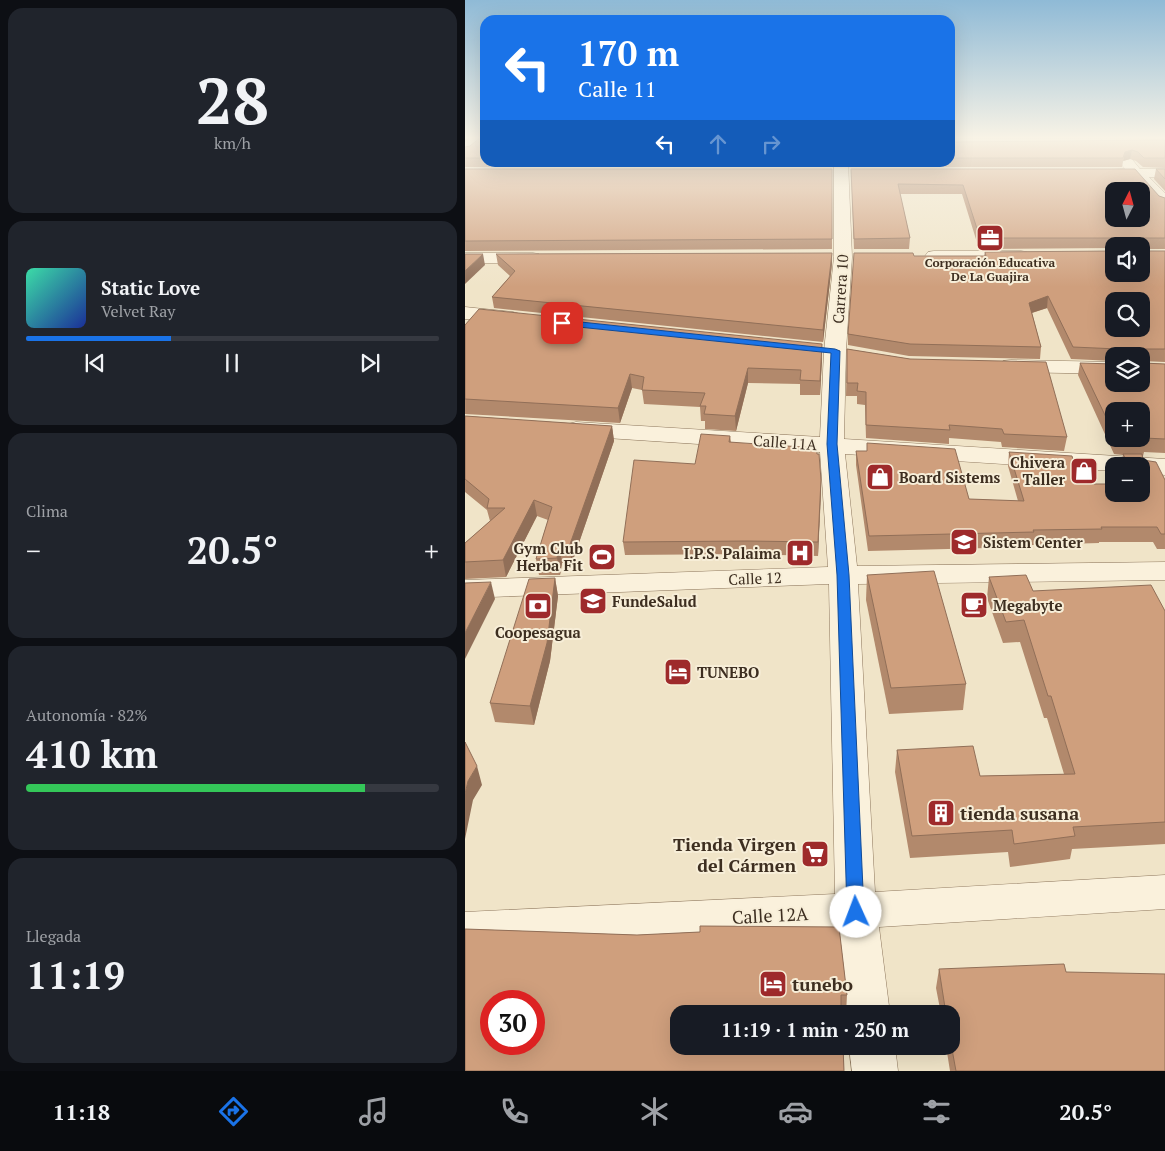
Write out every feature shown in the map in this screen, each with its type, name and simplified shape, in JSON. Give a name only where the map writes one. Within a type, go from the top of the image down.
[{"type":"street","name":"Carrera 10","points":[[840,187],[843,257],[835,352],[832,444],[843,575],[856,912],[867,1005]]},
{"type":"street","points":[[1150,187],[1165,202]]},
{"type":"street","points":[[921,256],[1037,256]]},
{"type":"street","points":[[465,258],[555,258]]},
{"type":"street","points":[[465,312],[533,320]]},
{"type":"street","points":[[987,366],[1105,368]]},
{"type":"street","name":"Calle 11A","points":[[554,427],[1165,467]]},
{"type":"street","name":"Calle 12","points":[[465,589],[843,575],[1165,570]]},
{"type":"street","name":"Calle 12A","points":[[465,930],[856,912],[1165,892]]},
{"type":"street","points":[[873,1055],[875,1071]]},
{"type":"building","points":[[465,187],[832,187],[832,239],[465,241]]},
{"type":"building","points":[[852,187],[899,187],[910,238],[854,239]]},
{"type":"building","points":[[964,187],[1105,187],[1105,228],[1150,228],[1150,187],[1159,196],[1165,198],[1165,238],[980,238]]},
{"type":"building","points":[[1105,251],[1105,282],[1150,282],[1150,251],[1165,251],[1165,349],[1150,349],[1150,347],[1073,347],[1048,296],[1029,303],[1041,347],[910,344],[848,334],[854,253],[913,253],[914,256],[986,256],[985,252]]},
{"type":"building","points":[[832,253],[823,330],[492,297],[515,271],[496,254]]},
{"type":"building","points":[[465,254],[483,254],[465,271]]},
{"type":"building","points":[[479,309],[822,344],[820,381],[800,380],[801,370],[748,368],[735,416],[704,414],[706,406],[700,406],[705,393],[642,390],[644,377],[630,374],[618,408],[465,399],[465,325]]},
{"type":"building","points":[[847,349],[910,359],[1046,362],[1067,437],[1004,434],[1002,429],[949,425],[950,430],[866,425],[866,392],[857,391],[858,383],[847,383]]},
{"type":"building","points":[[1080,363],[1105,364],[1105,392],[1150,392],[1150,363],[1165,364],[1165,439],[1150,438],[1150,402],[1105,402],[1105,415]]},
{"type":"building","points":[[465,416],[612,426],[569,547],[559,546],[557,558],[536,559],[552,507],[534,500],[503,560],[465,562],[465,543],[505,508],[487,508],[489,499],[465,479]]},
{"type":"building","points":[[701,434],[730,436],[729,442],[816,448],[817,454],[819,454],[821,480],[818,542],[623,542],[634,460],[695,464]]},
{"type":"building","points":[[867,443],[955,449],[969,499],[1024,501],[1009,452],[1072,456],[1080,484],[1105,484],[1105,502],[1150,502],[1150,461],[1156,462],[1165,480],[1165,534],[1161,534],[1157,527],[1101,527],[1102,529],[1033,530],[1034,532],[869,536],[856,451],[867,451]]},
{"type":"building","points":[[1123,454],[1142,454],[1142,457],[1124,457]]},
{"type":"building","points":[[934,571],[966,684],[891,688],[867,575]]},
{"type":"building","points":[[1026,575],[1033,591],[1151,585],[1165,611],[1165,822],[1073,827],[1075,836],[1014,844],[1012,830],[912,836],[897,750],[973,746],[980,776],[1075,774],[1051,696],[1048,696],[1024,620],[1006,622],[989,577]]},
{"type":"building","points":[[555,578],[547,643],[530,706],[490,703],[529,579]]},
{"type":"building","points":[[491,582],[465,633],[465,583]]},
{"type":"building","points":[[465,742],[477,766],[468,781],[465,794]]},
{"type":"building","points":[[700,926],[839,927],[847,995],[841,995],[841,1005],[670,1005],[670,1055],[843,1055],[844,1071],[465,1071],[465,929],[637,935],[700,932]]},
{"type":"building","points":[[1064,964],[1066,972],[1165,974],[1165,1071],[956,1071],[953,1055],[960,1055],[960,1005],[945,1005],[939,969]]},
{"type":"place","name":"Corporación Educativa De La Guajira","points":[[990,238]]},
{"type":"place","name":"Chivera - Taller","points":[[1084,471]]},
{"type":"place","name":"Board Sistems","points":[[880,477]]},
{"type":"place","name":"Sistem Center","points":[[964,542]]},
{"type":"place","name":"I.P.S. Palaima","points":[[800,553]]},
{"type":"place","name":"Gym Club Herba Fit","points":[[602,557]]},
{"type":"place","name":"FundeSalud","points":[[593,601]]},
{"type":"place","name":"Megabyte","points":[[974,605]]},
{"type":"place","name":"Coopesagua","points":[[538,606]]},
{"type":"place","name":"TUNEBO","points":[[678,672]]},
{"type":"place","name":"tienda susana","points":[[941,813]]},
{"type":"place","name":"Tienda Virgen del Cármen","points":[[815,854]]},
{"type":"place","name":"tunebo","points":[[773,984]]},
{"type":"route","points":[[562,323],[835,351],[832,444],[843,575],[856,912]]}]
